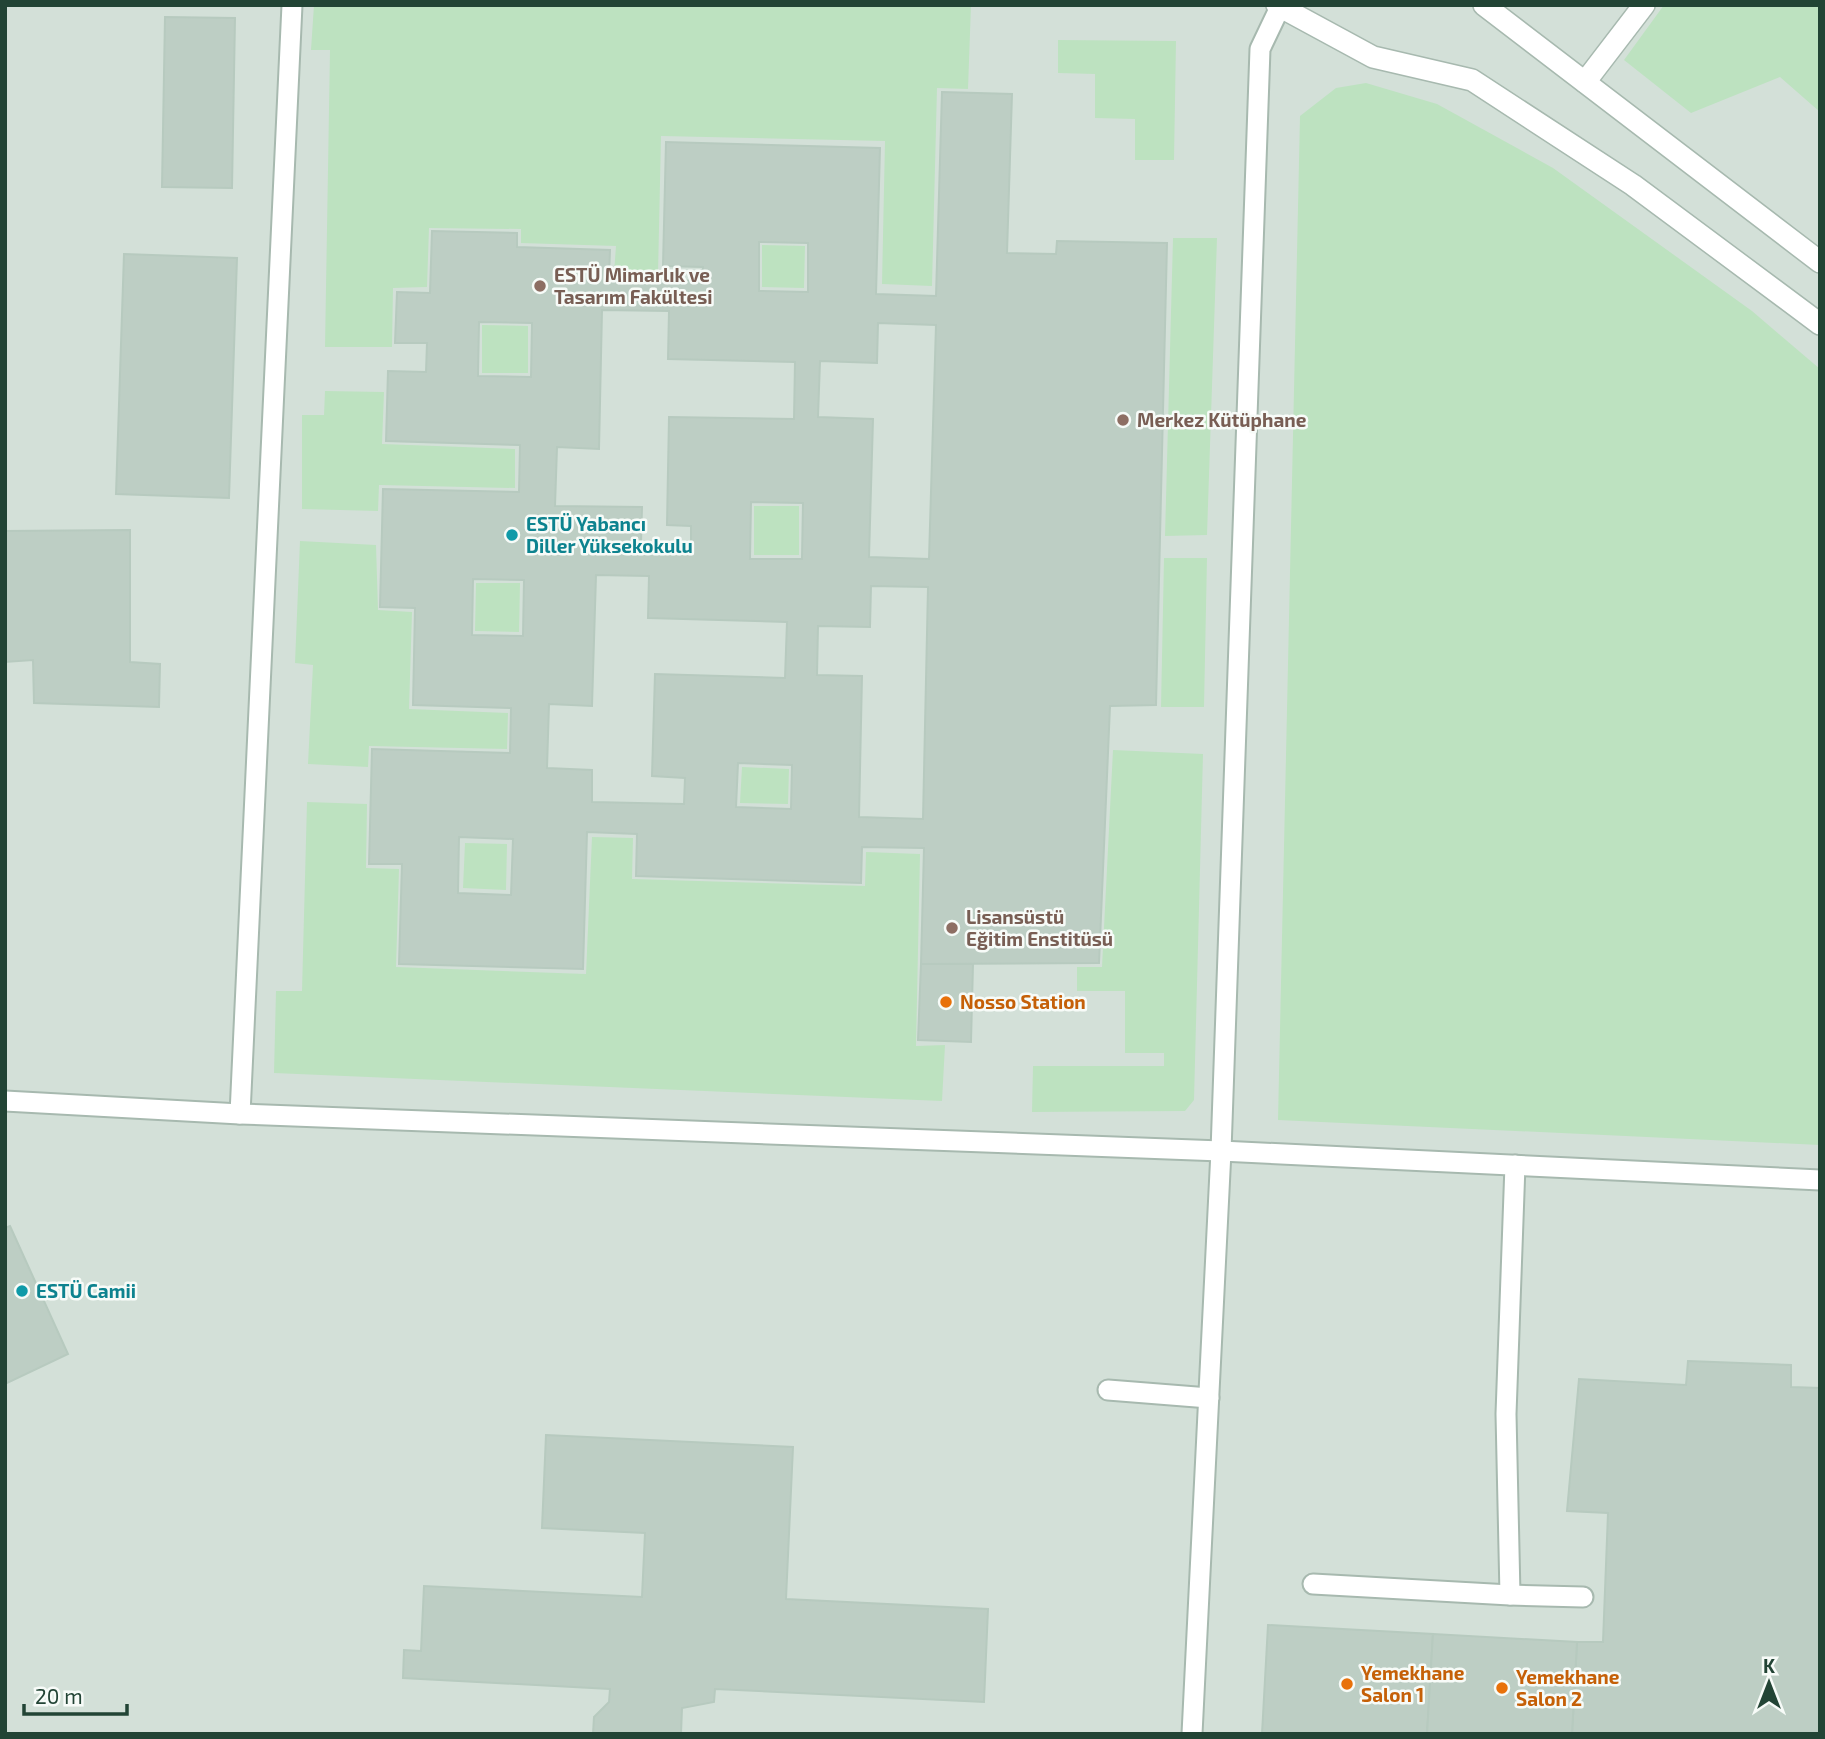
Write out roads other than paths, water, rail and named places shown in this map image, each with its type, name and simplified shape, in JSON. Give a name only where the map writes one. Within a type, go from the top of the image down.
[{"type":"street","points":[[1484,5],[1820,262]]},
{"type":"street","points":[[1585,82],[1644,5]]},
{"type":"street","points":[[1280,6],[1373,57],[1472,80],[1633,185],[1820,324]]},
{"type":"lane","points":[[240,1114],[292,5]]},
{"type":"lane","points":[[1192,1734],[1221,1151],[1260,49],[1280,6]]},
{"type":"lane","points":[[5,1101],[240,1114],[1221,1151],[1820,1180]]},
{"type":"lane","points":[[1510,1595],[1506,1414],[1515,1165]]},
{"type":"lane","points":[[1108,1391],[1209,1398]]},
{"type":"lane","points":[[1313,1584],[1583,1597]]},
{"type":"place","name":"ESTÜ Mimarlık ve Tasarım Fakültesi","points":[[540,286]]},
{"type":"place","name":"Merkez Kütüphane","points":[[1123,420]]},
{"type":"place","name":"ESTÜ Yabancı Diller Yüksekokulu","points":[[512,535]]},
{"type":"place","name":"Lisansüstü Eğitim Enstitüsü","points":[[952,928]]},
{"type":"place","name":"Nosso Station","points":[[946,1002]]},
{"type":"place","name":"ESTÜ Camii","points":[[22,1291]]},
{"type":"place","name":"Yemekhane Salon 1","points":[[1347,1684]]},
{"type":"place","name":"Yemekhane Salon 2","points":[[1502,1688]]}]
